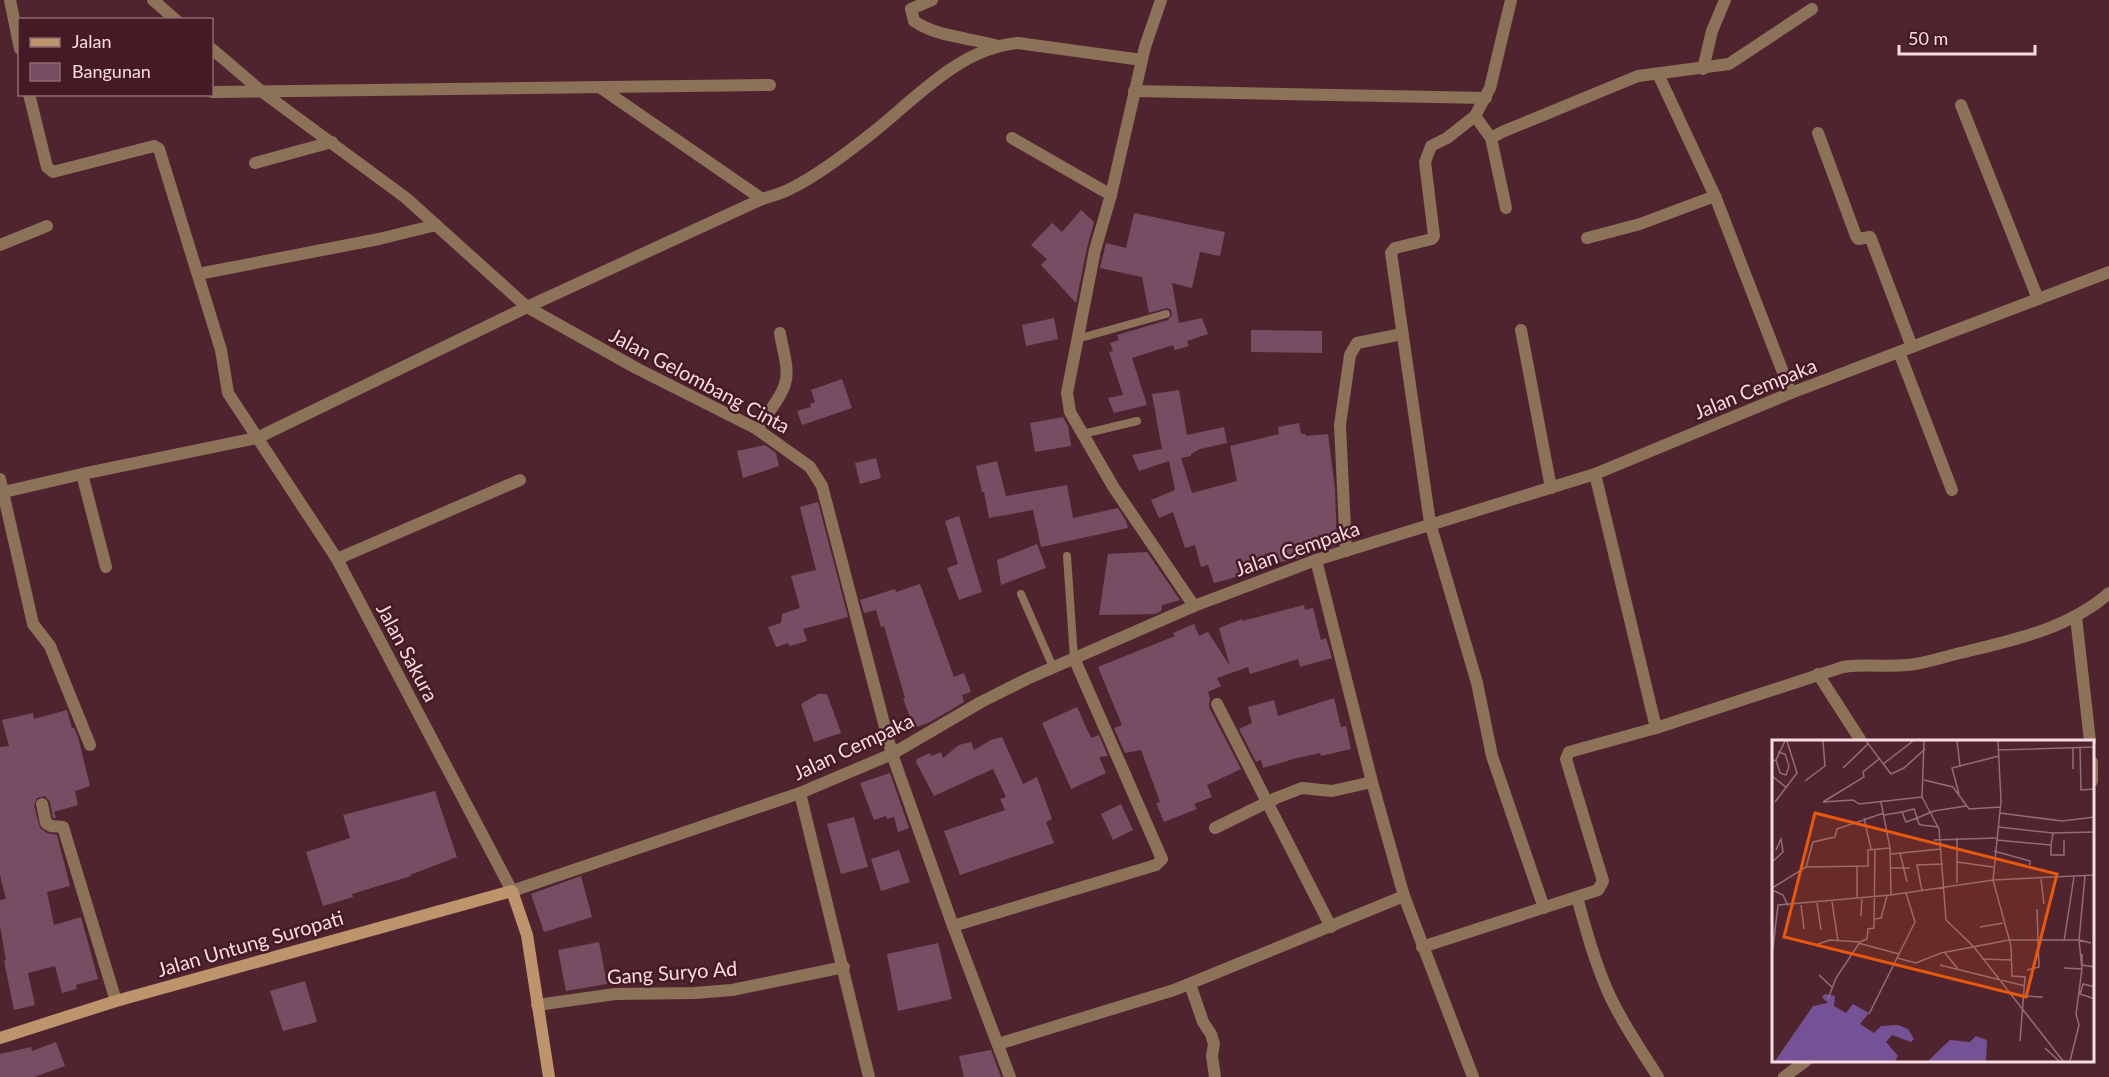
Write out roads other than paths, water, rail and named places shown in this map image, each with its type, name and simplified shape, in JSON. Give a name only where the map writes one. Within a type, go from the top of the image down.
[{"type":"main road","name":"Jalan Untung Suropati","points":[[0,1038],[116,1001],[512,891]]},
{"type":"main road","points":[[512,891],[527,935],[549,1077]]},
{"type":"street","points":[[153,0],[174,18]]},
{"type":"street","points":[[932,0],[911,9],[914,21],[933,32],[999,46]]},
{"type":"street","points":[[1161,0],[1142,60],[1111,195],[1095,250],[1067,393],[1070,412],[1114,488],[1194,606]]},
{"type":"street","points":[[1511,0],[1486,98],[1475,116],[1448,138],[1431,146],[1426,156],[1434,236],[1432,239],[1395,248],[1391,254],[1430,523],[1477,683],[1492,756],[1544,908]]},
{"type":"street","points":[[1703,69],[1712,31],[1725,0]]},
{"type":"street","points":[[7,4],[18,42]]},
{"type":"street","points":[[1491,138],[1638,76],[1719,67],[1738,60],[1812,9]]},
{"type":"street","points":[[2,493],[257,438],[527,307],[762,199],[792,188],[812,177],[958,64],[975,54],[999,46],[1018,43],[1142,60]]},
{"type":"street","name":"Jalan Gelombang Cinta","points":[[213,50],[261,91],[406,198],[527,307],[636,368],[757,429],[810,466],[822,486],[892,754],[1010,1077]]},
{"type":"street","points":[[1658,74],[1715,196],[1791,393]]},
{"type":"street","points":[[213,92],[770,85]]},
{"type":"street","points":[[601,88],[762,199]]},
{"type":"street","points":[[1134,91],[1486,98]]},
{"type":"street","name":"Jalan Sakura","points":[[29,96],[47,167],[53,172],[154,146],[159,149],[221,350],[228,393],[337,559],[512,891]]},
{"type":"street","points":[[1961,105],[2038,299]]},
{"type":"street","points":[[1475,116],[1491,138],[1506,208]]},
{"type":"street","points":[[1818,133],[1856,236],[1858,238],[1870,237],[1912,347]]},
{"type":"street","points":[[1012,138],[1111,195]]},
{"type":"street","points":[[255,163],[332,142]]},
{"type":"street","points":[[1587,238],[1640,224],[1715,196]]},
{"type":"street","points":[[0,245],[47,225]]},
{"type":"street","points":[[198,274],[379,239],[436,225]]},
{"type":"street","name":"Jalan Cempaka","points":[[512,891],[801,793],[892,754],[981,702],[1053,667],[1194,606],[1316,560],[1594,474],[1791,393],[2109,272]]},
{"type":"street","points":[[1521,330],[1551,488]]},
{"type":"street","points":[[757,429],[786,383],[780,333]]},
{"type":"street","points":[[1346,551],[1340,425],[1350,355],[1357,343],[1402,334]]},
{"type":"street","points":[[1899,352],[1953,490]]},
{"type":"street","points":[[82,474],[106,567]]},
{"type":"street","points":[[1594,474],[1656,728]]},
{"type":"street","points":[[0,478],[33,624],[50,646],[90,745]]},
{"type":"street","points":[[337,559],[520,480]]},
{"type":"street","points":[[1316,560],[1372,782],[1404,896],[1473,1077]]},
{"type":"street","points":[[1422,947],[1598,890],[1603,881],[1566,759],[1569,752],[1656,728],[1818,675],[1857,665],[1908,665],[1999,644],[2076,617],[2109,593]]},
{"type":"street","points":[[2076,617],[2090,740]]},
{"type":"street","points":[[953,926],[1156,865],[1162,859],[1074,658]]},
{"type":"street","points":[[1818,675],[1860,740]]},
{"type":"street","points":[[1217,704],[1331,927]]},
{"type":"street","points":[[1215,828],[1302,788],[1332,792],[1372,782]]},
{"type":"street","points":[[801,793],[869,1077]]},
{"type":"street","points":[[42,804],[46,823],[63,827],[116,1001]]},
{"type":"street","points":[[998,1044],[1190,984],[1404,896]]},
{"type":"street","points":[[1577,897],[1596,963],[1609,994],[1621,1019],[1658,1077]]},
{"type":"street","name":"Gang Suryo Ad","points":[[537,1005],[615,994],[732,990],[843,967]]},
{"type":"street","points":[[1190,984],[1203,1022],[1214,1044],[1212,1056],[1215,1077]]},
{"type":"street","points":[[1784,1077],[1804,1062]]},
{"type":"lane","points":[[1077,339],[1166,314]]},
{"type":"lane","points":[[1083,434],[1137,421]]},
{"type":"lane","points":[[1067,556],[1074,658]]},
{"type":"lane","points":[[1021,594],[1053,667]]}]
